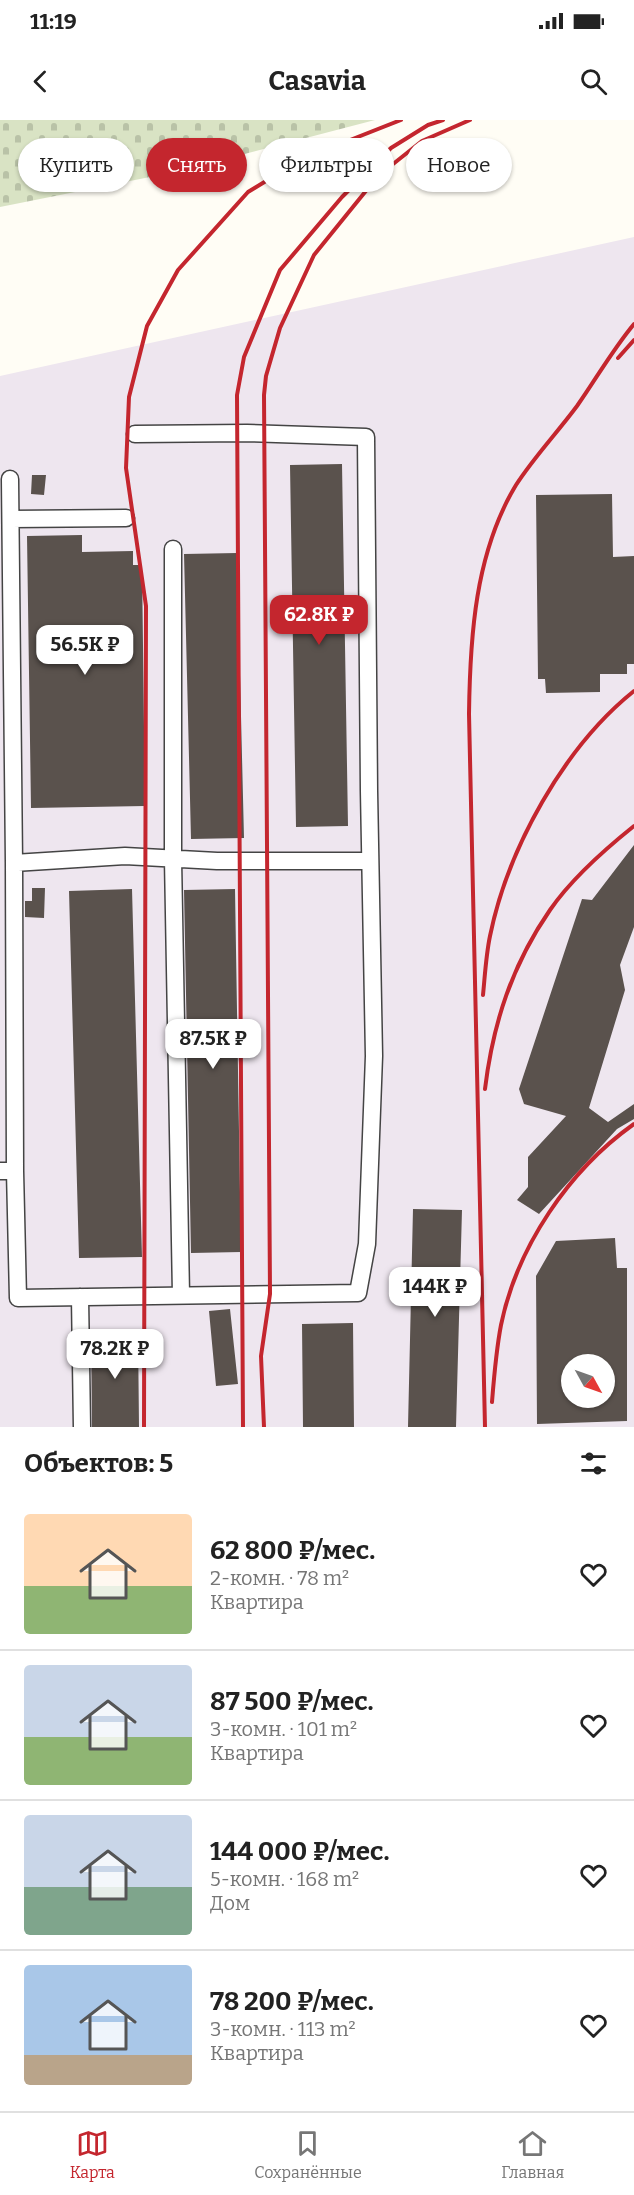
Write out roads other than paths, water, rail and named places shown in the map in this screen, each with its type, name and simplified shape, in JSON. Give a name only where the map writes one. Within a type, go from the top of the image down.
[{"type":"lane","points":[[10,479],[14,863],[7,1171],[18,1298],[358,1293],[367,1244],[374,1056],[366,437],[247,433],[135,434]]},
{"type":"lane","points":[[11,519],[126,518]]},
{"type":"lane","points":[[173,549],[173,859],[181,1295]]},
{"type":"lane","points":[[14,863],[124,856],[217,861],[370,861]]},
{"type":"lane","points":[[80,1297],[82,1427]]},
{"type":"railway","points":[[144,1427],[146,606],[126,468],[129,397],[147,326],[178,270],[248,192],[302,159],[401,120]]},
{"type":"railway","points":[[243,1427],[237,395],[244,357],[280,270],[342,197],[391,148],[428,125],[443,120]]},
{"type":"railway","points":[[264,1427],[261,1356],[270,1294],[264,395],[266,376],[280,328],[314,255],[378,176],[422,141],[470,120]]},
{"type":"railway","points":[[485,1427],[469,714],[471,655],[478,596],[491,539],[516,485],[577,406],[634,324]]},
{"type":"railway","points":[[618,358],[634,340]]},
{"type":"railway","points":[[483,995],[489,943],[498,903],[525,835],[562,770],[608,714],[634,691]]},
{"type":"railway","points":[[485,1089],[499,1018],[506,995],[525,952],[550,910],[578,876],[634,826]]},
{"type":"railway","points":[[492,1402],[501,1325],[519,1267],[533,1239],[549,1212],[588,1164],[634,1124]]}]
